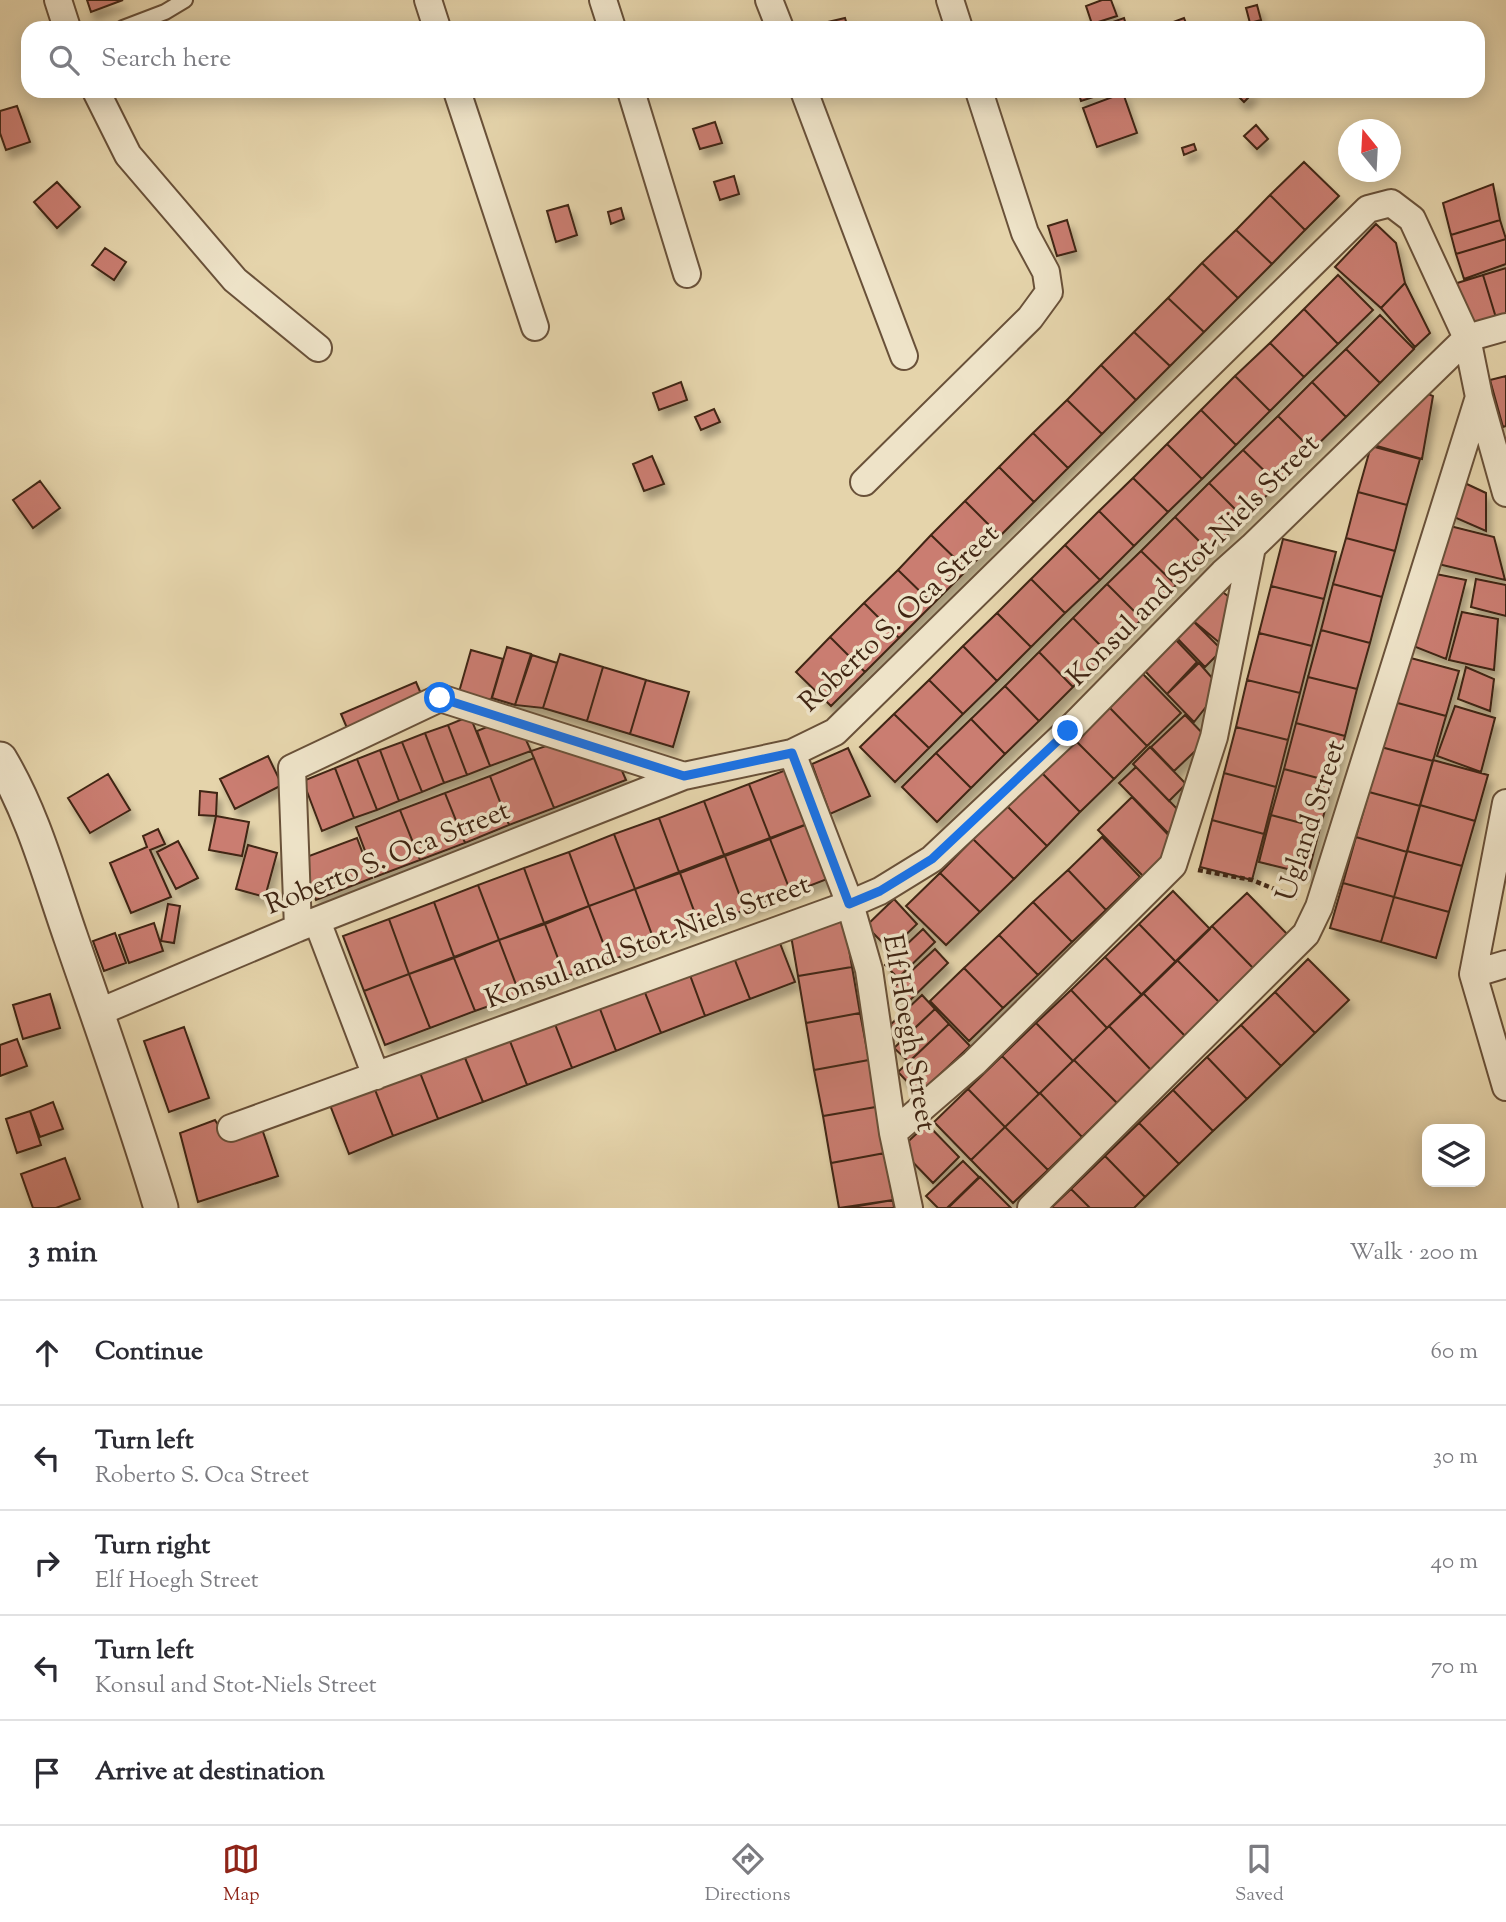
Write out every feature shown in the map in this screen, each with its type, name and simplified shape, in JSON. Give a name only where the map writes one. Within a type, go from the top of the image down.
[{"type":"street","points":[[58,0],[65,21]]},
{"type":"street","points":[[428,0],[435,21]]},
{"type":"street","points":[[603,0],[610,21]]},
{"type":"street","points":[[769,0],[777,21]]},
{"type":"street","points":[[950,0],[957,21]]},
{"type":"street","points":[[100,98],[128,155],[235,280],[318,348]]},
{"type":"street","points":[[459,98],[535,327]]},
{"type":"street","points":[[633,98],[688,274]]},
{"type":"street","points":[[807,98],[904,356]]},
{"type":"street","points":[[864,482],[1030,318],[1048,292],[1046,272],[1025,233],[981,98]]},
{"type":"street","name":"Roberto S. Oca Street","points":[[97,1013],[307,925],[684,776],[792,753],[835,732],[1368,209],[1391,202],[1412,219],[1467,338]]},
{"type":"street","name":"Konsul and Stot-Niels Street","points":[[231,1128],[849,904],[880,891],[932,859],[1068,731],[1223,573],[1467,338],[1506,327]]},
{"type":"street","points":[[1467,338],[1479,397],[1506,493]]},
{"type":"street","name":"Ugland Street","points":[[1031,1208],[1307,934],[1319,907],[1479,397]]},
{"type":"street","points":[[893,1133],[974,1063],[1173,865],[1214,737],[1252,547]]},
{"type":"street","points":[[376,1076],[307,925],[292,768],[440,698],[684,776]]},
{"type":"street","name":"Elf Hoegh Street","points":[[792,753],[849,904],[869,970],[893,1133],[909,1208]]},
{"type":"street","points":[[0,759],[28,815],[161,1208]]},
{"type":"street","points":[[1505,810],[1473,974],[1506,1087]]},
{"type":"street","points":[[1473,974],[1506,964]]},
{"type":"lane","points":[[141,21],[165,12],[185,0]]},
{"type":"path","points":[[1173,865],[1252,880],[1319,907]]},
{"type":"building","points":[[87,0],[123,0],[91,12]]},
{"type":"building","points":[[1102,0],[1111,0],[1117,16],[1091,21],[1086,6]]},
{"type":"building","points":[[1257,5],[1261,20],[1249,21],[1246,8]]},
{"type":"building","points":[[1110,98],[1125,98],[1137,133],[1097,147],[1083,108]]},
{"type":"building","points":[[17,106],[30,142],[6,150],[0,133],[0,111]]},
{"type":"building","points":[[715,122],[722,143],[700,149],[693,129]]},
{"type":"building","points":[[1256,125],[1268,139],[1257,149],[1244,136]]},
{"type":"building","points":[[1194,144],[1196,150],[1184,155],[1182,148]]},
{"type":"building","points":[[1304,162],[1339,196],[1305,230],[1270,195]]},
{"type":"building","points":[[734,176],[739,194],[720,200],[714,182]]},
{"type":"building","points":[[57,182],[80,207],[57,228],[34,202]]},
{"type":"building","points":[[1493,184],[1500,220],[1451,235],[1443,203]]},
{"type":"building","points":[[1270,195],[1305,230],[1272,264],[1236,230]]},
{"type":"building","points":[[568,205],[577,235],[556,242],[547,211]]},
{"type":"building","points":[[621,208],[624,219],[611,224],[608,212]]},
{"type":"building","points":[[1067,220],[1076,251],[1057,256],[1048,226]]},
{"type":"building","points":[[1500,220],[1506,239],[1456,254],[1451,235]]},
{"type":"building","points":[[1376,224],[1396,243],[1405,283],[1381,308],[1335,267]]},
{"type":"building","points":[[1236,230],[1272,264],[1238,298],[1202,263]]},
{"type":"building","points":[[1506,239],[1506,264],[1464,279],[1456,254]]},
{"type":"building","points":[[105,248],[126,262],[114,280],[92,265]]},
{"type":"building","points":[[1202,263],[1238,298],[1204,332],[1168,298]]},
{"type":"building","points":[[1506,268],[1506,319],[1497,321],[1483,275]]},
{"type":"building","points":[[1338,275],[1373,310],[1338,344],[1304,309]]},
{"type":"building","points":[[1483,275],[1497,321],[1467,330],[1454,284]]},
{"type":"building","points":[[1405,283],[1430,333],[1415,347],[1381,308]]},
{"type":"building","points":[[1168,298],[1204,332],[1170,366],[1134,332]]},
{"type":"building","points":[[1304,309],[1338,344],[1304,377],[1270,343]]},
{"type":"building","points":[[1380,315],[1414,349],[1380,383],[1346,349]]},
{"type":"building","points":[[1134,332],[1170,366],[1136,400],[1101,365]]},
{"type":"building","points":[[1270,343],[1304,377],[1270,411],[1235,376]]},
{"type":"building","points":[[1346,349],[1380,383],[1346,417],[1312,382]]},
{"type":"building","points":[[1101,365],[1136,400],[1102,434],[1067,400]]},
{"type":"building","points":[[1235,376],[1270,411],[1236,445],[1201,410]]},
{"type":"building","points":[[1506,376],[1506,426],[1503,427],[1490,380]]},
{"type":"building","points":[[681,382],[687,400],[659,410],[653,393]]},
{"type":"building","points":[[1312,382],[1346,417],[1312,450],[1278,416]]},
{"type":"building","points":[[1419,390],[1433,396],[1422,459],[1370,444]]},
{"type":"building","points":[[1067,400],[1102,434],[1068,468],[1033,433]]},
{"type":"building","points":[[714,409],[720,422],[701,430],[695,417]]},
{"type":"building","points":[[1201,410],[1236,445],[1202,479],[1167,444]]},
{"type":"building","points":[[1278,416],[1312,450],[1278,484],[1243,450]]},
{"type":"building","points":[[1033,433],[1068,468],[1034,502],[999,467]]},
{"type":"building","points":[[1167,444],[1202,479],[1168,512],[1133,478]]},
{"type":"building","points":[[1371,446],[1420,459],[1407,505],[1358,492]]},
{"type":"building","points":[[1243,450],[1278,484],[1244,518],[1209,483]]},
{"type":"building","points":[[652,456],[664,484],[644,491],[633,464]]},
{"type":"building","points":[[999,467],[1034,502],[1000,536],[965,501]]},
{"type":"building","points":[[1133,478],[1168,512],[1134,546],[1099,511]]},
{"type":"building","points":[[1454,478],[1486,493],[1486,531],[1447,514]]},
{"type":"building","points":[[40,481],[60,508],[33,528],[13,500]]},
{"type":"building","points":[[1209,483],[1244,518],[1210,552],[1175,517]]},
{"type":"building","points":[[1358,492],[1407,505],[1395,551],[1346,538]]},
{"type":"building","points":[[965,501],[1000,536],[967,570],[931,535]]},
{"type":"building","points":[[1099,511],[1134,546],[1100,580],[1065,545]]},
{"type":"building","points":[[1175,517],[1210,552],[1176,585],[1141,551]]},
{"type":"building","points":[[1446,525],[1494,537],[1505,580],[1434,563]]},
{"type":"building","points":[[931,535],[967,570],[933,604],[898,570]]},
{"type":"building","points":[[1346,538],[1395,551],[1382,597],[1333,584]]},
{"type":"building","points":[[1283,539],[1336,552],[1324,599],[1271,586]]},
{"type":"building","points":[[1065,545],[1100,580],[1065,613],[1031,579]]},
{"type":"building","points":[[1141,551],[1176,585],[1142,619],[1107,584]]},
{"type":"building","points":[[898,570],[933,604],[899,638],[864,603]]},
{"type":"building","points":[[1426,572],[1466,580],[1446,659],[1408,644]]},
{"type":"building","points":[[1031,579],[1065,613],[1031,647],[997,613]]},
{"type":"building","points":[[1476,579],[1506,585],[1506,616],[1471,607]]},
{"type":"building","points":[[1107,584],[1142,619],[1108,653],[1073,618]]},
{"type":"building","points":[[1333,584],[1382,597],[1370,643],[1321,630]]},
{"type":"building","points":[[1271,586],[1324,599],[1312,646],[1259,633]]},
{"type":"building","points":[[1217,588],[1239,604],[1221,644],[1191,619]]},
{"type":"building","points":[[864,603],[899,638],[865,672],[830,637]]},
{"type":"building","points":[[1462,612],[1498,619],[1494,670],[1449,660]]},
{"type":"building","points":[[997,613],[1031,647],[997,681],[963,646]]},
{"type":"building","points":[[1073,618],[1108,653],[1073,687],[1039,652]]},
{"type":"building","points":[[1191,619],[1222,650],[1205,667],[1176,637]]},
{"type":"building","points":[[1321,630],[1370,643],[1357,689],[1308,677]]},
{"type":"building","points":[[1259,633],[1312,646],[1300,693],[1247,680]]},
{"type":"building","points":[[830,637],[865,672],[831,706],[796,672]]},
{"type":"building","points":[[1176,640],[1197,662],[1167,694],[1144,670]]},
{"type":"building","points":[[963,646],[997,681],[963,714],[929,680]]},
{"type":"building","points":[[507,647],[531,654],[515,705],[492,698]]},
{"type":"building","points":[[471,650],[503,659],[491,700],[459,692]]},
{"type":"building","points":[[1039,652],[1073,687],[1039,721],[1005,686]]},
{"type":"building","points":[[560,654],[603,667],[587,721],[543,708]]},
{"type":"building","points":[[532,655],[557,663],[543,708],[515,705]]},
{"type":"building","points":[[1407,657],[1459,671],[1446,716],[1394,702]]},
{"type":"building","points":[[1199,663],[1221,688],[1194,722],[1167,694]]},
{"type":"building","points":[[603,667],[646,680],[630,734],[587,721]]},
{"type":"building","points":[[1466,667],[1494,679],[1490,711],[1458,699]]},
{"type":"building","points":[[1141,672],[1181,713],[1147,746],[1108,706]]},
{"type":"building","points":[[1308,677],[1357,689],[1345,736],[1296,723]]},
{"type":"building","points":[[646,680],[689,692],[673,747],[630,734]]},
{"type":"building","points":[[929,680],[963,714],[929,748],[894,714]]},
{"type":"building","points":[[1247,680],[1300,693],[1288,740],[1236,727]]},
{"type":"building","points":[[416,682],[422,696],[347,728],[341,714]]},
{"type":"building","points":[[1005,686],[1039,721],[1005,754],[971,719]]},
{"type":"building","points":[[1394,702],[1446,716],[1433,761],[1381,747]]},
{"type":"building","points":[[1108,706],[1147,746],[1114,779],[1074,739]]},
{"type":"building","points":[[1455,706],[1495,718],[1481,772],[1437,756]]},
{"type":"building","points":[[894,714],[929,748],[895,782],[860,747]]},
{"type":"building","points":[[1185,715],[1208,739],[1174,771],[1151,747]]},
{"type":"building","points":[[470,716],[490,766],[467,775],[448,725]]},
{"type":"building","points":[[971,719],[1005,754],[971,788],[936,753]]},
{"type":"building","points":[[499,722],[523,733],[531,751],[490,766],[477,731]]},
{"type":"building","points":[[1296,723],[1345,736],[1333,782],[1284,769]]},
{"type":"building","points":[[448,725],[467,775],[444,783],[425,733]]},
{"type":"building","points":[[1236,727],[1288,740],[1276,787],[1224,773]]},
{"type":"building","points":[[425,733],[444,783],[422,792],[402,742]]},
{"type":"building","points":[[1074,739],[1114,779],[1080,812],[1041,772]]},
{"type":"building","points":[[402,742],[422,792],[399,801],[380,750]]},
{"type":"building","points":[[552,744],[617,759],[626,780],[554,808],[531,751]]},
{"type":"building","points":[[1150,747],[1186,784],[1169,801],[1133,764]]},
{"type":"building","points":[[1381,747],[1433,761],[1420,806],[1369,792]]},
{"type":"building","points":[[848,748],[870,796],[830,814],[812,764]]},
{"type":"building","points":[[380,750],[399,801],[377,810],[357,759]]},
{"type":"building","points":[[936,753],[971,788],[937,822],[902,787]]},
{"type":"building","points":[[268,756],[282,785],[235,809],[220,779]]},
{"type":"building","points":[[534,758],[554,808],[509,825],[490,776]]},
{"type":"building","points":[[357,759],[377,810],[354,818],[335,768]]},
{"type":"building","points":[[1433,760],[1488,775],[1475,821],[1420,805]]},
{"type":"building","points":[[794,767],[815,821],[770,838],[749,784]]},
{"type":"building","points":[[1136,767],[1185,817],[1168,833],[1119,783]]},
{"type":"building","points":[[335,768],[354,818],[322,831],[303,781]]},
{"type":"building","points":[[1284,769],[1333,782],[1320,828],[1271,815]]},
{"type":"building","points":[[1041,772],[1080,812],[1047,846],[1007,806]]},
{"type":"building","points":[[1224,773],[1276,787],[1264,834],[1212,820]]},
{"type":"building","points":[[108,774],[130,810],[90,833],[68,798]]},
{"type":"building","points":[[490,776],[509,825],[465,843],[445,793]]},
{"type":"building","points":[[749,784],[770,838],[724,855],[704,801]]},
{"type":"building","points":[[200,791],[217,793],[216,816],[199,815]]},
{"type":"building","points":[[1369,792],[1420,806],[1407,852],[1356,837]]},
{"type":"building","points":[[445,793],[465,843],[420,860],[400,810]]},
{"type":"building","points":[[1132,797],[1177,844],[1143,876],[1098,830]]},
{"type":"building","points":[[704,801],[724,855],[679,872],[659,818]]},
{"type":"building","points":[[1420,805],[1475,821],[1462,866],[1407,851]]},
{"type":"building","points":[[1007,806],[1047,846],[1014,879],[973,839]]},
{"type":"building","points":[[400,810],[420,860],[375,877],[356,827]]},
{"type":"building","points":[[1271,815],[1320,828],[1308,874],[1259,862]]},
{"type":"building","points":[[216,816],[249,822],[242,856],[209,850]]},
{"type":"building","points":[[659,818],[679,872],[635,889],[614,834]]},
{"type":"building","points":[[1212,820],[1264,834],[1252,880],[1200,867]]},
{"type":"building","points":[[815,821],[835,876],[791,893],[770,839]]},
{"type":"building","points":[[158,829],[165,844],[150,850],[171,897],[131,913],[110,863],[147,847],[143,836]]},
{"type":"building","points":[[614,834],[635,889],[589,906],[569,852]]},
{"type":"building","points":[[1102,837],[1140,877],[1106,910],[1068,870]]},
{"type":"building","points":[[1356,837],[1407,852],[1394,897],[1343,883]]},
{"type":"building","points":[[357,838],[372,878],[316,900],[301,859]]},
{"type":"building","points":[[770,839],[791,893],[745,910],[725,856]]},
{"type":"building","points":[[973,839],[1014,879],[980,912],[940,873]]},
{"type":"building","points":[[178,841],[198,878],[176,889],[157,852]]},
{"type":"building","points":[[248,845],[277,853],[265,897],[236,889]]},
{"type":"building","points":[[1407,851],[1462,866],[1449,912],[1394,897]]},
{"type":"building","points":[[569,852],[589,906],[544,923],[524,868]]},
{"type":"building","points":[[725,856],[745,910],[700,927],[680,873]]},
{"type":"building","points":[[524,868],[544,923],[499,940],[478,885]]},
{"type":"building","points":[[1068,870],[1106,910],[1072,942],[1033,902]]},
{"type":"building","points":[[680,873],[700,927],[655,943],[635,889]]},
{"type":"building","points":[[940,873],[980,912],[946,945],[906,906]]},
{"type":"building","points":[[1343,883],[1394,897],[1381,942],[1330,928]]},
{"type":"building","points":[[478,885],[499,940],[454,957],[434,902]]},
{"type":"building","points":[[635,889],[655,943],[610,961],[589,906]]},
{"type":"building","points":[[1173,891],[1210,929],[1176,962],[1139,924]]},
{"type":"building","points":[[1247,893],[1289,936],[1255,970],[1212,926]]},
{"type":"building","points":[[1394,897],[1449,912],[1436,958],[1381,942]]},
{"type":"building","points":[[894,899],[917,924],[890,950],[866,926]]},
{"type":"building","points":[[434,902],[454,957],[409,974],[389,919]]},
{"type":"building","points":[[1033,902],[1072,942],[1038,975],[999,935]]},
{"type":"building","points":[[168,904],[180,906],[174,943],[161,941]]},
{"type":"building","points":[[589,906],[610,961],[565,977],[545,924]]},
{"type":"building","points":[[389,919],[409,974],[364,991],[343,936]]},
{"type":"building","points":[[844,920],[852,967],[798,976],[790,930]]},
{"type":"building","points":[[154,923],[163,951],[129,963],[119,935]]},
{"type":"building","points":[[545,924],[565,977],[520,995],[499,940]]},
{"type":"building","points":[[1139,924],[1176,962],[1142,995],[1105,957]]},
{"type":"building","points":[[1212,926],[1255,970],[1220,1003],[1177,960]]},
{"type":"building","points":[[923,929],[935,942],[898,978],[885,965]]},
{"type":"building","points":[[115,933],[126,963],[104,971],[93,941]]},
{"type":"building","points":[[776,933],[795,982],[750,999],[731,950]]},
{"type":"building","points":[[999,935],[1038,975],[1003,1008],[964,968]]},
{"type":"building","points":[[499,940],[520,995],[475,1011],[454,958]]},
{"type":"building","points":[[935,949],[948,963],[906,1004],[892,989]]},
{"type":"building","points":[[731,950],[750,999],[705,1016],[687,967]]},
{"type":"building","points":[[1105,957],[1142,995],[1107,1028],[1071,990]]},
{"type":"building","points":[[454,958],[475,1011],[430,1028],[409,974]]},
{"type":"building","points":[[1308,959],[1349,1000],[1315,1033],[1275,992]]},
{"type":"building","points":[[1177,960],[1220,1003],[1186,1037],[1143,993]]},
{"type":"building","points":[[687,967],[705,1016],[661,1033],[642,985]]},
{"type":"building","points":[[852,967],[860,1013],[806,1023],[798,976]]},
{"type":"building","points":[[964,968],[1003,1008],[969,1041],[930,1001]]},
{"type":"building","points":[[409,974],[430,1028],[385,1045],[364,991]]},
{"type":"building","points":[[642,985],[661,1033],[616,1051],[597,1001]]},
{"type":"building","points":[[1071,990],[1107,1028],[1073,1061],[1036,1023]]},
{"type":"building","points":[[1275,992],[1315,1033],[1281,1066],[1241,1025]]},
{"type":"building","points":[[1143,993],[1186,1037],[1151,1070],[1109,1026]]},
{"type":"building","points":[[50,994],[60,1028],[23,1039],[13,1005]]},
{"type":"building","points":[[922,995],[935,1009],[902,1040],[888,1027]]},
{"type":"building","points":[[597,1001],[616,1051],[572,1068],[553,1019]]},
{"type":"building","points":[[935,1009],[949,1024],[909,1062],[894,1048]]},
{"type":"building","points":[[860,1013],[869,1060],[814,1070],[806,1023]]},
{"type":"building","points":[[553,1019],[572,1068],[527,1085],[508,1036]]},
{"type":"building","points":[[1036,1023],[1073,1061],[1039,1094],[1002,1056]]},
{"type":"building","points":[[949,1024],[970,1046],[919,1094],[898,1072]]},
{"type":"building","points":[[1241,1025],[1281,1066],[1247,1099],[1207,1057]]},
{"type":"building","points":[[1109,1026],[1151,1070],[1117,1103],[1074,1060]]},
{"type":"building","points":[[184,1027],[209,1098],[169,1112],[144,1041]]},
{"type":"building","points":[[508,1036],[527,1085],[483,1102],[463,1053]]},
{"type":"building","points":[[17,1039],[27,1066],[0,1076],[0,1045]]},
{"type":"building","points":[[463,1053],[483,1102],[438,1119],[419,1070]]},
{"type":"building","points":[[1002,1056],[1039,1094],[1005,1127],[968,1089]]},
{"type":"building","points":[[1207,1057],[1247,1099],[1213,1131],[1173,1090]]},
{"type":"building","points":[[869,1060],[876,1107],[823,1116],[814,1070]]},
{"type":"building","points":[[1074,1060],[1117,1103],[1082,1137],[1040,1093]]},
{"type":"building","points":[[419,1070],[438,1119],[393,1136],[374,1087]]},
{"type":"building","points":[[374,1087],[393,1136],[349,1154],[330,1105]]},
{"type":"building","points":[[968,1089],[1005,1127],[971,1160],[934,1122]]},
{"type":"building","points":[[1173,1090],[1213,1131],[1179,1164],[1139,1123]]},
{"type":"building","points":[[1040,1093],[1082,1137],[1048,1170],[1005,1127]]},
{"type":"building","points":[[53,1102],[63,1129],[40,1137],[30,1111]]},
{"type":"building","points":[[876,1107],[885,1153],[831,1163],[823,1116]]},
{"type":"building","points":[[30,1111],[41,1145],[17,1153],[6,1119]]},
{"type":"building","points":[[215,1120],[227,1139],[261,1126],[278,1176],[198,1202],[180,1133]]},
{"type":"building","points":[[1139,1123],[1179,1164],[1145,1197],[1105,1156]]},
{"type":"building","points":[[927,1124],[959,1157],[933,1183],[900,1149]]},
{"type":"building","points":[[1005,1127],[1048,1170],[1013,1203],[971,1160]]},
{"type":"building","points":[[885,1153],[893,1200],[839,1208],[831,1163]]},
{"type":"building","points":[[1105,1156],[1145,1197],[1134,1208],[1090,1208],[1071,1189]]},
{"type":"building","points":[[65,1158],[80,1199],[56,1208],[33,1208],[21,1174]]},
{"type":"building","points":[[963,1161],[979,1177],[947,1208],[938,1208],[926,1196]]},
{"type":"building","points":[[980,1177],[1011,1208],[948,1208]]},
{"type":"building","points":[[1071,1189],[1090,1208],[1051,1208]]},
{"type":"building","points":[[893,1200],[894,1208],[847,1208]]},
{"type":"route","points":[[440,698],[684,776],[792,753],[849,904],[880,891],[932,859],[1068,731]]}]
